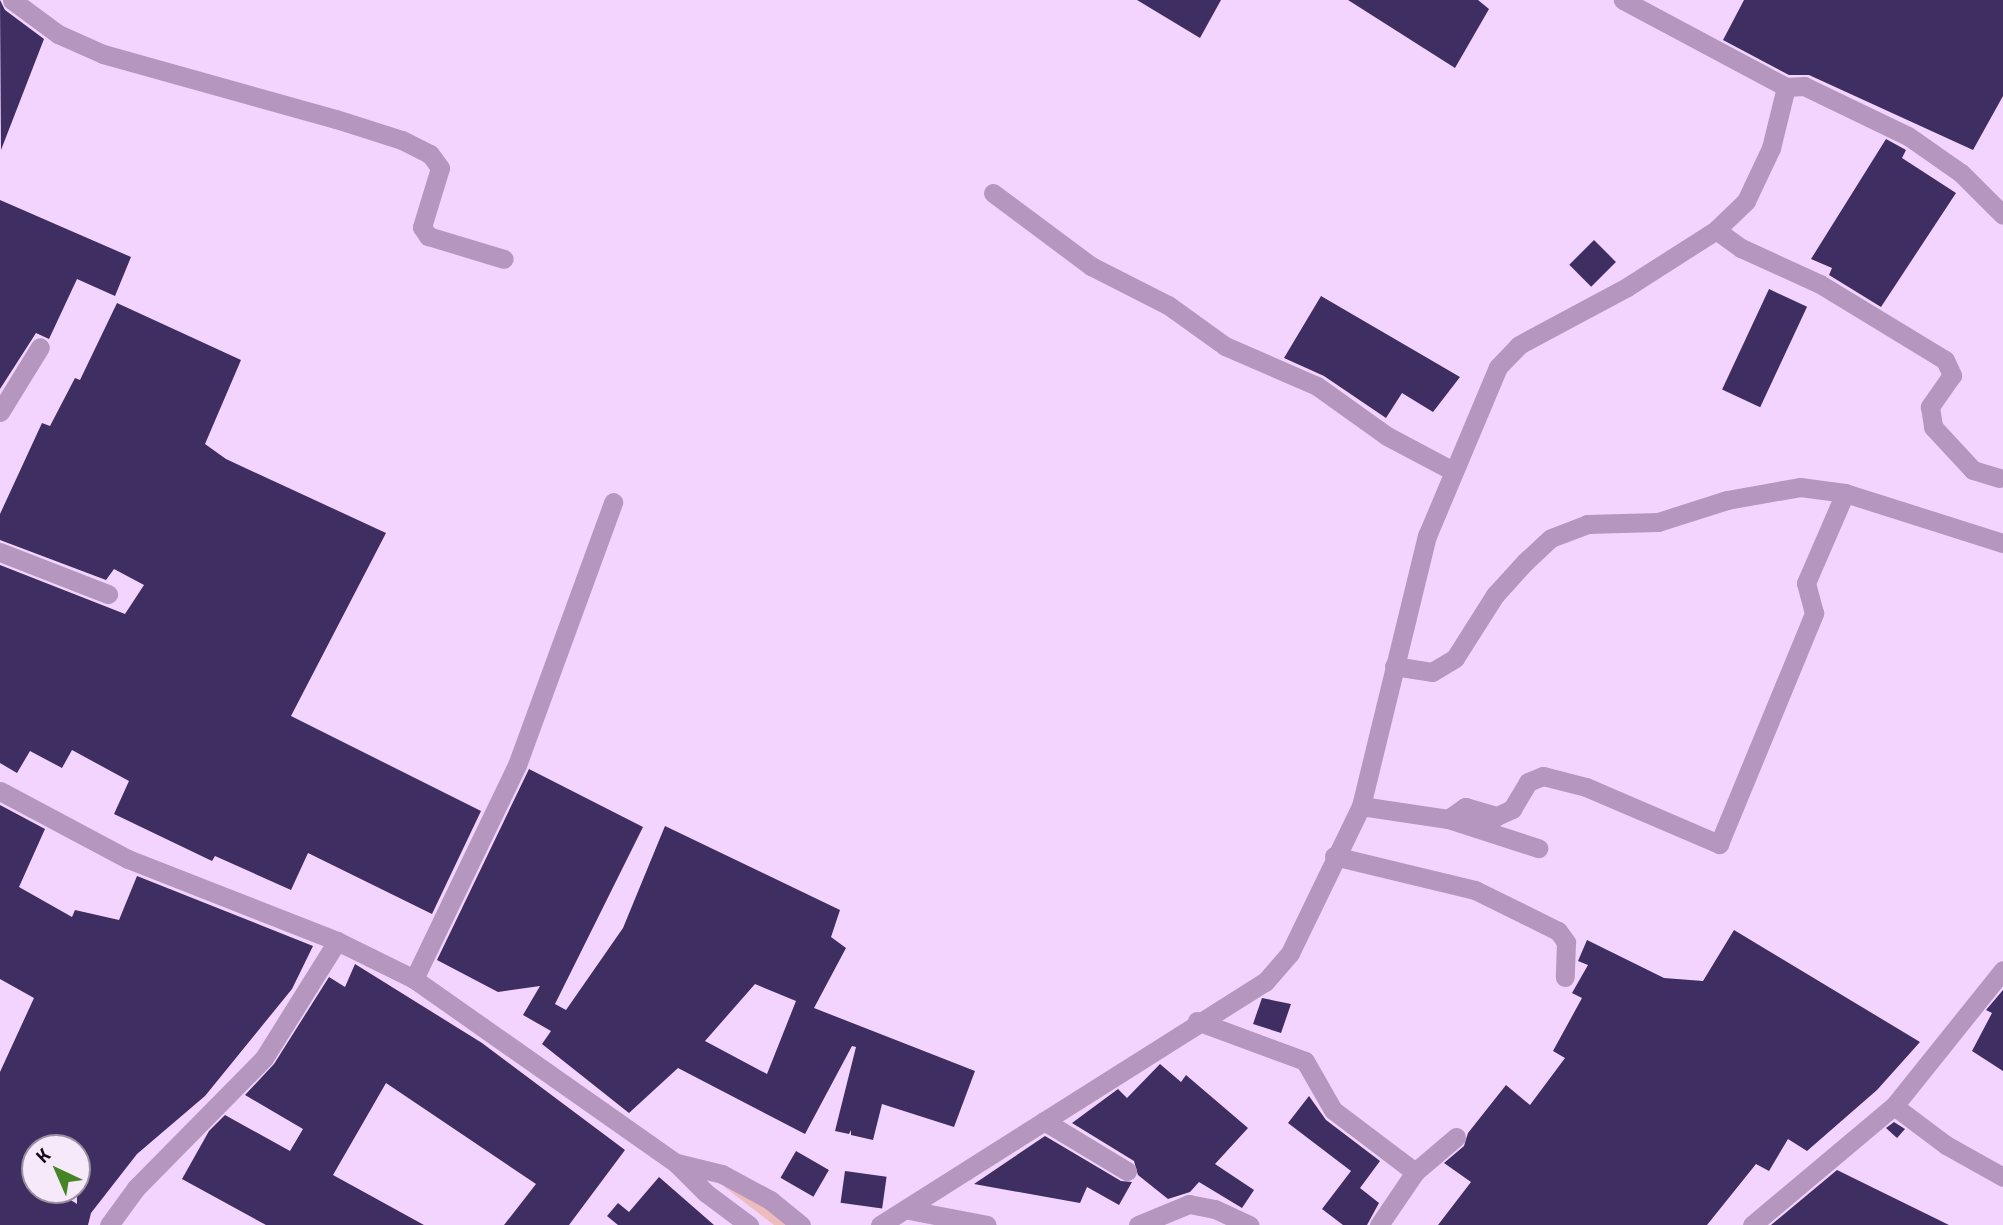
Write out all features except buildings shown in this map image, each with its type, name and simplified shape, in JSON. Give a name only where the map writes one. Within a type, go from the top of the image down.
[{"type":"street","points":[[12,0],[58,34],[103,54],[402,139],[430,154],[440,168],[422,227],[428,236],[504,259]]},
{"type":"street","points":[[1623,0],[1786,87],[1804,86],[1908,136],[1961,173],[2003,215]]},
{"type":"street","points":[[880,1225],[909,1210],[1197,1021],[1265,982],[1290,953],[1334,856],[1361,806],[1427,536],[1498,367],[1519,345],[1627,287],[1716,230],[1746,201],[1771,148],[1786,87]]},
{"type":"street","points":[[993,193],[1091,266],[1168,305],[1225,346],[1317,386],[1387,436],[1453,471]]},
{"type":"street","points":[[1716,230],[1741,248],[1820,284],[1945,360],[1952,374],[1930,407],[1933,427],[1973,470],[1999,478]]},
{"type":"street","points":[[0,412],[40,347]]},
{"type":"street","points":[[1394,666],[1432,672],[1455,658],[1495,595],[1525,562],[1551,538],[1587,524],[1658,522],[1727,500],[1800,487],[1845,493],[2003,543]]},
{"type":"street","points":[[1448,819],[1465,807],[1497,816],[1512,809],[1528,782],[1543,776],[1586,787],[1719,844],[1814,614],[1806,583],[1845,493]]},
{"type":"street","points":[[414,979],[517,765],[614,502]]},
{"type":"street","points":[[0,552],[108,594]]},
{"type":"street","points":[[0,791],[128,859],[337,941],[414,979],[676,1163],[706,1193],[749,1225]]},
{"type":"street","points":[[1361,806],[1448,819],[1538,848]]},
{"type":"street","points":[[1334,856],[1475,890],[1558,931],[1566,942],[1565,977]]},
{"type":"street","points":[[109,1225],[136,1188],[264,1058],[337,941]]},
{"type":"street","points":[[1752,1225],[1894,1106],[2003,970]]},
{"type":"street","points":[[1197,1021],[1305,1061],[1333,1110],[1415,1172]]},
{"type":"street","points":[[1894,1106],[1946,1145],[2003,1177]]},
{"type":"street","points":[[1044,1121],[1127,1171]]},
{"type":"street","points":[[1378,1225],[1415,1172],[1456,1136]]},
{"type":"street","points":[[676,1163],[722,1174],[770,1200],[801,1225]]},
{"type":"street","points":[[1138,1225],[1189,1204],[1215,1209],[1249,1225]]},
{"type":"street","points":[[909,1210],[987,1225]]},
{"type":"shaded area","points":[[723,1186],[765,1205],[791,1225],[774,1225]]}]
